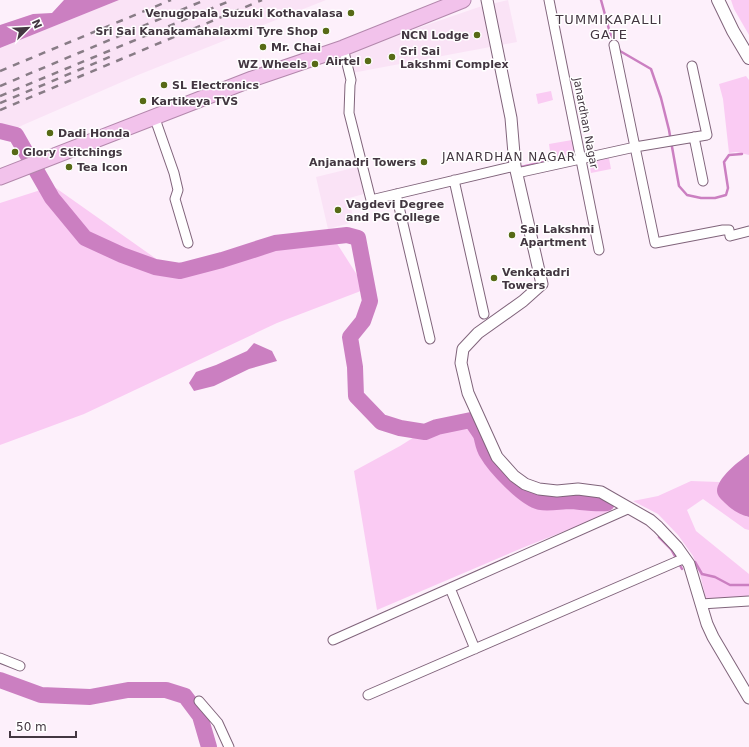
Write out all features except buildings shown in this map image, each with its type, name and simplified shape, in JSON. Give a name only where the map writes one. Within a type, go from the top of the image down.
[{"type":"highway","points":[[0,177],[154,116],[252,79],[343,48],[463,0]]},
{"type":"main road","points":[[718,0],[733,31],[749,58]]},
{"type":"street","points":[[487,0],[511,118],[516,169],[542,284],[523,301],[478,332],[463,348],[461,363],[468,393],[497,457],[514,476],[525,484],[539,489],[557,491],[578,489],[601,492],[650,520],[668,536],[689,564],[707,624],[749,698]]},
{"type":"street","name":"Janardhan Nagar","points":[[549,0],[599,250]]},
{"type":"street","points":[[614,45],[655,243],[723,230],[729,230],[730,236],[749,231]]},
{"type":"street","points":[[343,48],[351,80],[349,113],[371,200],[454,180],[581,159],[635,147],[708,135],[692,66]]},
{"type":"street","points":[[154,116],[174,173],[178,190],[175,199],[188,243]]},
{"type":"street","points":[[694,137],[703,181]]},
{"type":"street","points":[[454,180],[484,314]]},
{"type":"street","points":[[396,194],[430,339]]},
{"type":"street","points":[[333,640],[630,508]]},
{"type":"street","points":[[368,695],[684,558]]},
{"type":"street","points":[[450,588],[475,648]]},
{"type":"street","points":[[701,604],[749,601]]},
{"type":"street","points":[[0,658],[20,666]]},
{"type":"street","points":[[199,701],[218,723],[230,747]]},
{"type":"shaded area","points":[[64,0],[119,0],[0,48],[0,25],[33,14],[52,13]]},
{"type":"shaded area","points":[[119,0],[326,0],[138,75],[23,125],[0,137],[0,48]]},
{"type":"shaded area","points":[[508,0],[517,42],[352,73],[348,52],[479,7]]},
{"type":"shaded area","points":[[731,0],[749,0],[749,35],[734,9]]},
{"type":"shaded area","points":[[746,76],[749,80],[749,155],[736,152],[729,153],[723,99],[719,84]]},
{"type":"shaded area","points":[[551,91],[553,100],[538,104],[536,94]]},
{"type":"shaded area","points":[[572,140],[575,154],[551,158],[549,144]]},
{"type":"shaded area","points":[[609,158],[611,169],[591,173],[589,162]]},
{"type":"shaded area","name":"Vagdevi Degree and PG College","points":[[357,167],[364,194],[349,198],[354,222],[328,229],[316,177]]},
{"type":"shaded area","points":[[53,186],[172,270],[329,231],[366,289],[277,323],[84,414],[0,445],[0,203]]},
{"type":"shaded area","points":[[254,343],[272,351],[277,361],[249,369],[214,386],[194,391],[189,383],[196,372],[247,351]]},
{"type":"shaded area","points":[[471,413],[483,453],[511,486],[522,495],[542,506],[581,504],[616,511],[527,546],[377,610],[354,471],[400,446],[435,424]]},
{"type":"shaded area","points":[[749,454],[749,517],[739,514],[730,508],[720,498],[717,491],[724,475],[734,465]]},
{"type":"shaded area","points":[[691,481],[719,482],[717,492],[747,517],[749,517],[749,530],[745,529],[703,499],[687,510],[696,531],[749,574],[749,595],[743,598],[706,600],[701,578],[693,556],[678,535],[658,514],[633,501],[658,496]]},
{"type":"waterway","points":[[601,0],[610,33],[616,43]]},
{"type":"waterway","points":[[618,47],[620,51],[651,69],[661,98],[669,130],[679,186],[687,195],[701,198],[715,198],[726,195],[728,188],[724,162],[729,155],[742,154]]},
{"type":"waterway","points":[[0,131],[16,135],[52,198],[85,238],[122,255],[155,267],[180,271],[222,260],[275,243],[347,235],[358,238],[370,301],[363,321],[350,337],[355,367],[356,396],[381,422],[400,428],[425,432],[437,427],[471,420],[481,435],[486,451],[496,466],[526,495],[540,502],[551,503],[570,501],[607,503]]},
{"type":"waterway","points":[[521,167],[558,159]]},
{"type":"waterway","points":[[659,537],[671,549],[682,569]]},
{"type":"waterway","points":[[695,562],[702,574],[715,577],[730,585],[749,585]]},
{"type":"waterway","points":[[0,680],[41,695],[90,697],[128,690],[166,690],[185,696],[200,716],[209,747]]},
{"type":"railway","points":[[0,71],[171,0]]},
{"type":"railway","points":[[0,86],[205,0]]},
{"type":"railway","points":[[0,96],[232,0]]},
{"type":"railway","points":[[0,110],[262,0]]},
{"type":"railway","points":[[0,103],[112,56]]},
{"type":"place","name":"Venugopala Suzuki Kothavalasa","points":[[351,13]]},
{"type":"place","name":"Sri Sai Kanakamahalaxmi Tyre Shop","points":[[326,31]]},
{"type":"place","name":"NCN Lodge","points":[[477,35]]},
{"type":"place","name":"Mr. Chai","points":[[263,47]]},
{"type":"place","name":"Sri Sai Lakshmi Complex","points":[[392,57]]},
{"type":"place","name":"Airtel","points":[[368,61]]},
{"type":"place","name":"WZ Wheels","points":[[315,64]]},
{"type":"place","name":"SL Electronics","points":[[164,85]]},
{"type":"place","name":"Kartikeya TVS","points":[[143,101]]},
{"type":"place","name":"Dadi Honda","points":[[50,133]]},
{"type":"place","name":"Glory Stitchings","points":[[15,152]]},
{"type":"place","name":"Anjanadri Towers","points":[[424,162]]},
{"type":"place","name":"Tea Icon","points":[[69,167]]},
{"type":"place","name":"Vagdevi Degree and PG College","points":[[338,210]]},
{"type":"place","name":"Sai Lakshmi Apartment","points":[[512,235]]},
{"type":"place","name":"Venkatadri Towers","points":[[494,278]]},
{"type":"district","name":"TUMMIKAPALLI GATE","points":[[609,26]]},
{"type":"district","name":"JANARDHAN NAGAR","points":[[509,157]]}]
